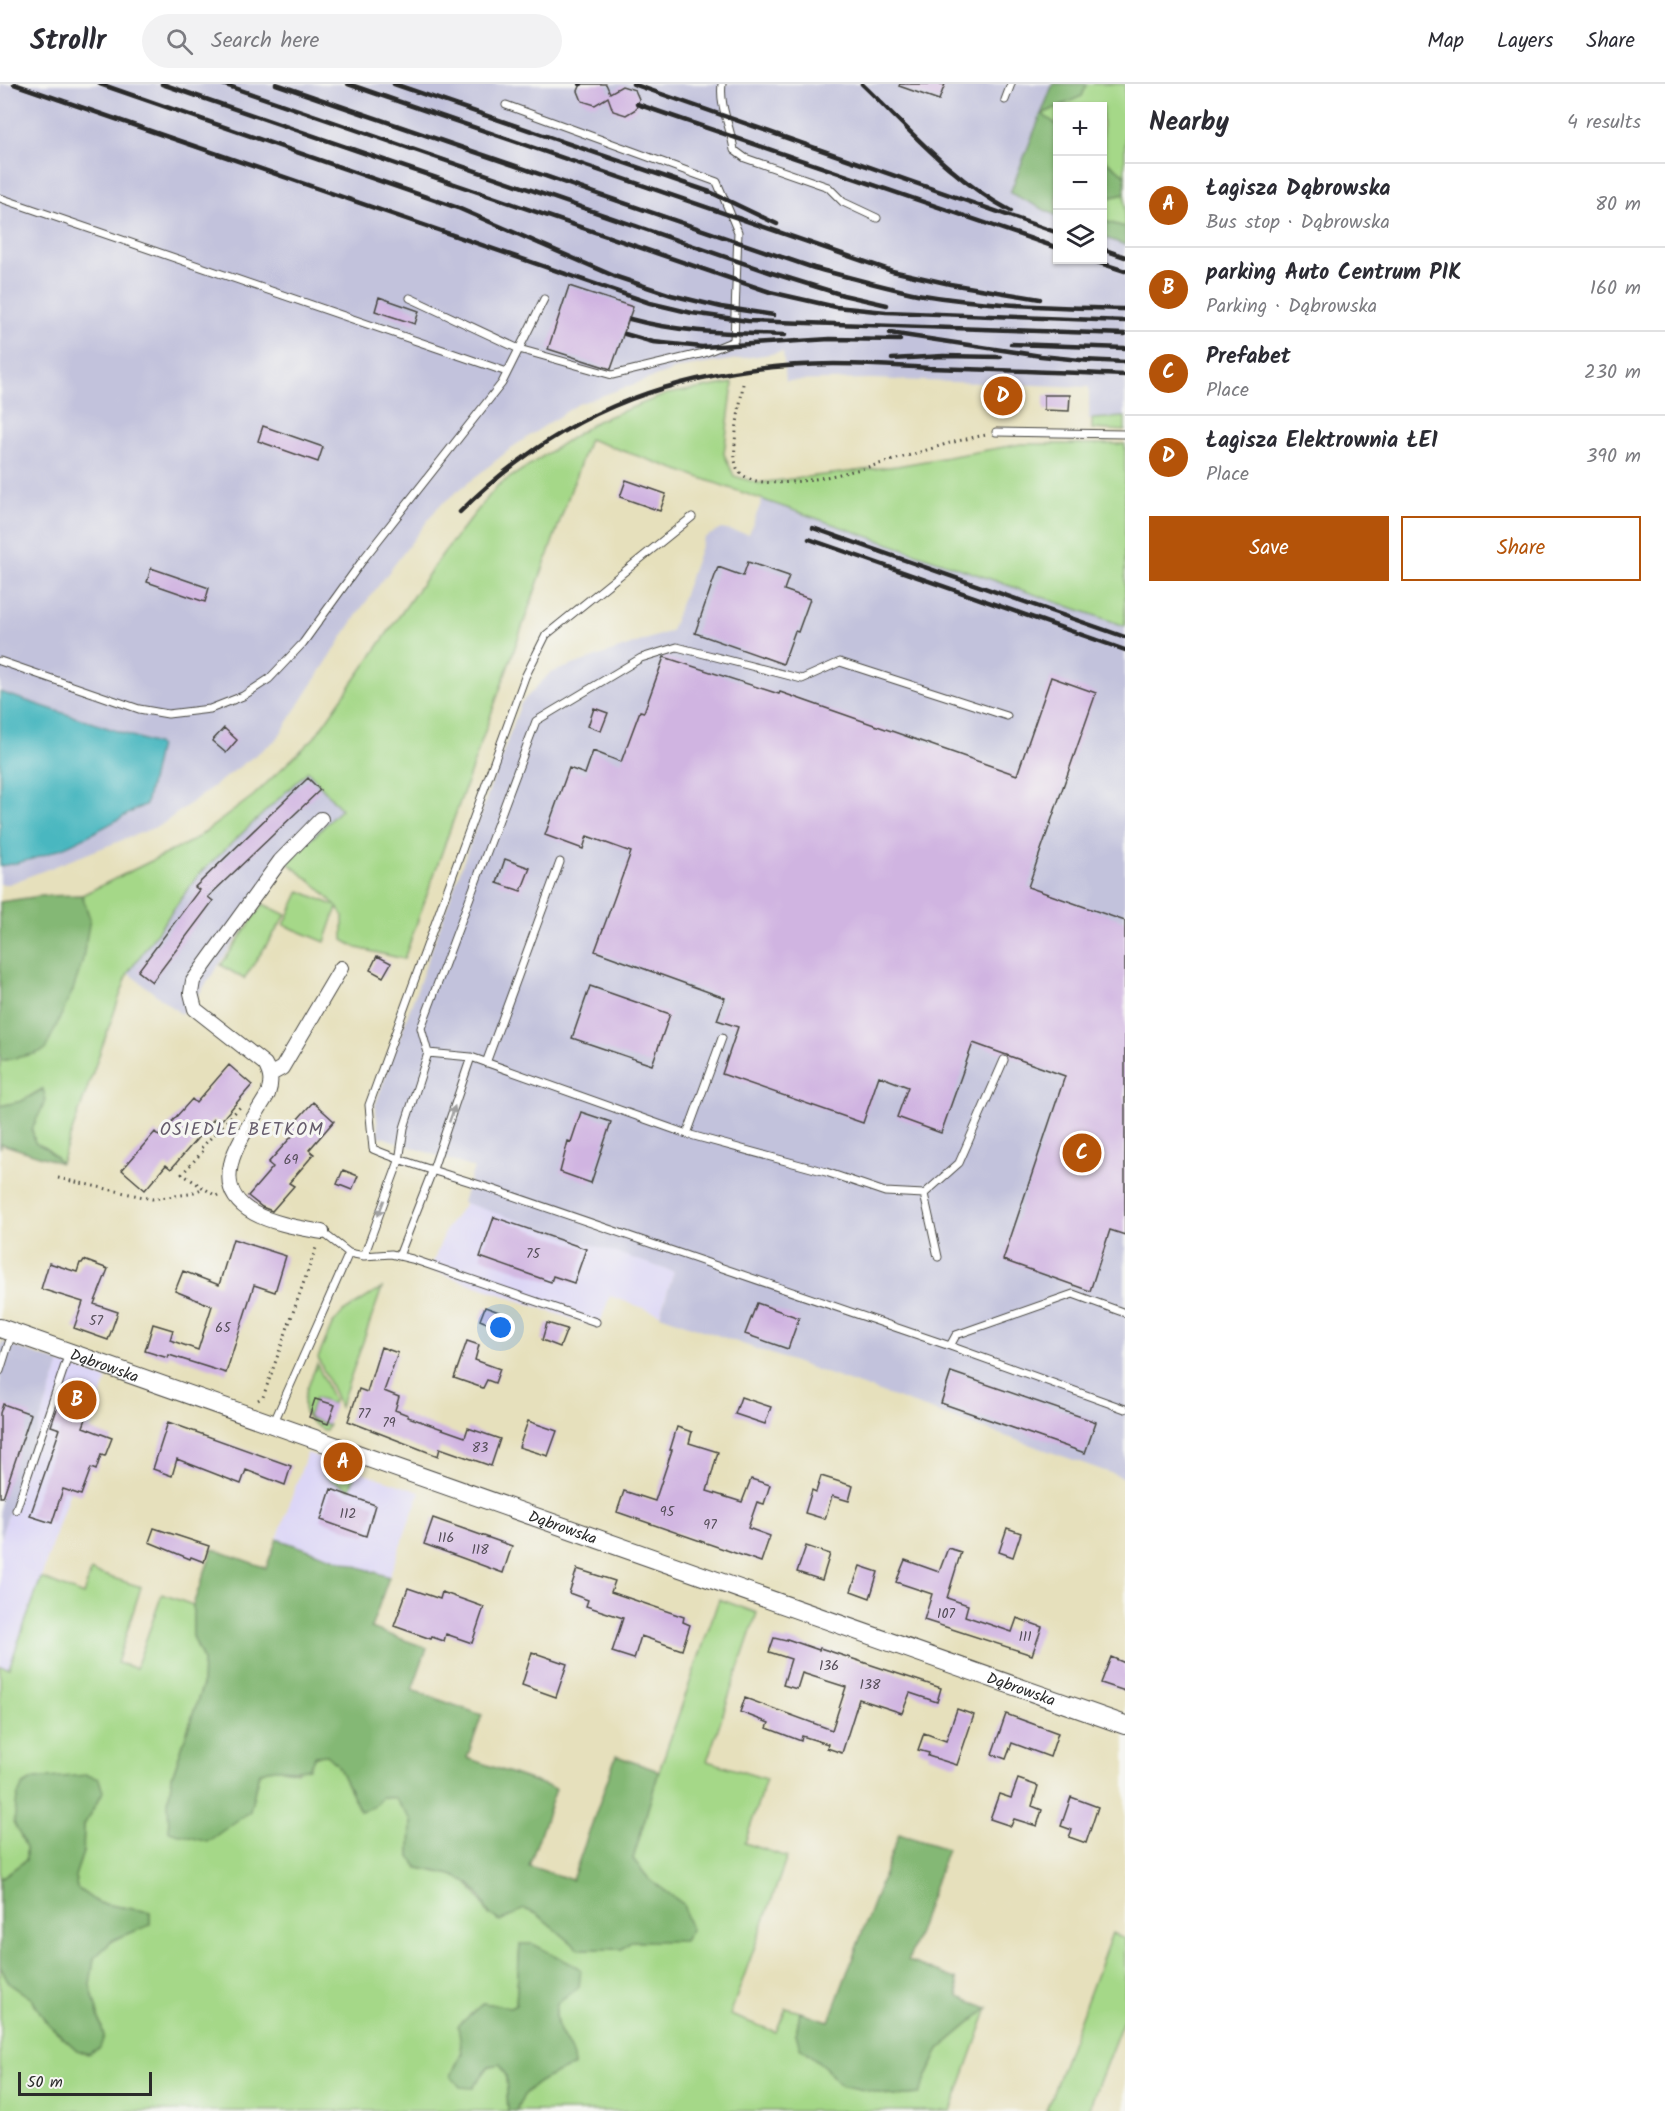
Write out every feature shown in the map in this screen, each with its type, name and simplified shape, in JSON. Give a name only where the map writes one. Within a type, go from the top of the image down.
[{"type":"street","points":[[321,819],[280,861],[193,981],[191,993],[195,1009],[265,1064],[271,1074],[268,1094],[231,1163],[230,1182],[233,1191],[242,1204],[258,1217],[322,1232]]},
{"type":"street","points":[[271,1074],[282,1068],[341,968]]},
{"type":"street","name":"Dąbrowska","points":[[6,1330],[1125,1725]]},
{"type":"lane","points":[[722,84],[721,94],[734,150],[745,158],[828,187],[843,202],[877,218]]},
{"type":"lane","points":[[1005,100],[1011,84]]},
{"type":"lane","points":[[410,298],[519,349],[612,375],[704,353],[734,341],[738,232],[717,182],[506,105]]},
{"type":"lane","points":[[0,198],[507,372]]},
{"type":"lane","points":[[0,661],[139,709],[168,714],[210,709],[243,696],[269,679],[303,643],[365,557],[502,383],[544,299]]},
{"type":"lane","points":[[996,432],[1125,434]]},
{"type":"lane","points":[[692,517],[546,635],[525,676],[369,1105],[372,1149],[399,1161],[433,1169],[950,1346],[1125,1409]]},
{"type":"lane","points":[[364,1256],[399,1161],[404,1128],[428,1053],[421,1028],[536,721],[641,658],[677,647],[802,679],[840,662],[1007,716]]},
{"type":"lane","points":[[486,1063],[560,862]]},
{"type":"lane","points":[[687,1134],[722,1038]]},
{"type":"lane","points":[[428,1053],[471,1057],[687,1134],[826,1172],[885,1192],[924,1194],[959,1163],[1004,1060]]},
{"type":"lane","points":[[399,1256],[433,1169],[471,1057]]},
{"type":"lane","points":[[924,1194],[938,1257]]},
{"type":"lane","points":[[322,1232],[349,1253],[364,1256],[391,1254],[399,1256],[596,1322]]},
{"type":"lane","points":[[273,1425],[349,1253]]},
{"type":"lane","points":[[950,1346],[956,1335],[1073,1294],[1125,1313]]},
{"type":"lane","points":[[0,1371],[6,1330]]},
{"type":"lane","points":[[16,1510],[69,1353]]},
{"type":"path","points":[[743,384],[734,447],[736,468],[742,475],[758,483],[788,483],[824,477],[996,432]]},
{"type":"path","points":[[233,1191],[216,1196],[182,1174],[203,1151],[201,1148],[241,1106]]},
{"type":"path","points":[[58,1178],[152,1199],[189,1194],[204,1188]]},
{"type":"path","points":[[251,1404],[263,1397],[322,1232]]},
{"type":"shaded area","points":[[0,84],[1053,84],[1010,193],[1053,214],[1053,264],[1107,264],[1107,238],[1125,245],[1125,417],[1089,419],[1089,387],[870,379],[786,381],[783,352],[680,368],[578,404],[514,446],[438,507],[360,610],[277,739],[161,825],[9,884],[0,884]]},
{"type":"shaded area","points":[[763,498],[1125,625],[1125,1478],[660,1315],[674,1272],[462,1202],[474,1168],[379,1136],[375,1105],[521,703],[550,673],[671,631],[704,538],[721,529],[749,534]]},
{"type":"shaded area","points":[[308,770],[341,809],[288,863],[201,991],[181,1014],[128,973],[198,875]]},
{"type":"shaded area","points":[[467,1201],[674,1272],[660,1314],[610,1296],[598,1328],[430,1270],[446,1229]]},
{"type":"shaded area","points":[[2,1342],[60,1363],[0,1538],[0,1348]]},
{"type":"shaded area","points":[[60,1363],[107,1379],[9,1668],[0,1666],[0,1538]]},
{"type":"shaded area","points":[[307,1453],[420,1492],[389,1577],[277,1539]]},
{"type":"green space","points":[[1053,84],[1087,84],[1082,96],[1069,102],[1053,102],[1053,109],[1042,114],[1053,122],[1053,214],[1010,193]]},
{"type":"green space","points":[[1087,84],[1125,84],[1125,175],[1107,161],[1107,102],[1068,102],[1082,96]]},
{"type":"green space","points":[[1053,109],[1053,122],[1042,114]]},
{"type":"green space","points":[[1107,162],[1125,175],[1125,194],[1107,198]]},
{"type":"green space","points":[[1125,194],[1125,227],[1107,222],[1107,198]]},
{"type":"green space","points":[[1107,222],[1125,227],[1125,245],[1107,238]]},
{"type":"green space","points":[[733,383],[724,454],[734,476],[758,483],[897,466],[1021,444],[1125,444],[1125,626],[589,439],[404,959],[357,948],[343,940],[343,915],[337,907],[325,942],[284,925],[300,891],[336,906],[319,888],[288,863],[341,809],[308,771],[198,875],[128,973],[61,1163],[46,1148],[35,1144],[32,1129],[42,1089],[22,1101],[0,1106],[0,1060],[90,919],[82,895],[194,840],[253,796],[314,738],[444,552],[497,486],[597,421],[667,394]]},
{"type":"green space","points":[[1125,417],[1125,431],[1092,429],[1092,419]]},
{"type":"green space","points":[[82,895],[90,919],[82,963],[73,990],[45,1050],[0,1061],[0,902],[41,896]]},
{"type":"green space","points":[[263,904],[286,915],[244,979],[221,965]]},
{"type":"green space","points":[[43,1089],[46,1100],[32,1129],[35,1143],[46,1148],[61,1163],[2,1144],[0,1147],[0,1106],[22,1101]]},
{"type":"green space","points":[[382,1288],[340,1407],[318,1358],[332,1325],[343,1312]]},
{"type":"green space","points":[[317,1364],[333,1400],[332,1404],[315,1398],[308,1417],[329,1425],[326,1431],[315,1425],[308,1418],[304,1410],[306,1393]]},
{"type":"green space","points":[[326,1458],[357,1469],[350,1489],[322,1474]]},
{"type":"green space","points":[[277,1539],[389,1577],[371,1628],[427,1648],[412,1690],[482,1715],[467,1758],[556,1789],[529,1866],[572,1880],[616,1756],[659,1771],[633,1859],[649,1879],[683,1904],[691,1930],[684,1941],[632,1941],[622,1949],[579,1949],[537,1914],[524,1909],[501,1921],[495,1918],[488,1912],[478,1893],[466,1882],[451,1875],[418,1868],[410,1857],[411,1819],[394,1798],[382,1797],[373,1807],[360,1811],[337,1764],[327,1755],[315,1756],[309,1768],[302,1770],[272,1769],[259,1773],[250,1811],[207,1842],[169,1831],[168,1802],[172,1777],[202,1687],[203,1660],[193,1636],[193,1605],[213,1549],[266,1568]]},
{"type":"green space","points":[[91,1571],[141,1587],[117,1663],[136,1668],[162,1594],[193,1605],[193,1636],[203,1660],[202,1687],[172,1777],[249,1811],[259,1773],[271,1767],[297,1772],[314,1756],[327,1755],[337,1764],[360,1811],[373,1807],[382,1797],[394,1798],[411,1819],[410,1857],[418,1868],[461,1879],[475,1892],[489,1915],[524,1909],[537,1914],[579,1949],[622,1949],[632,1941],[644,1940],[683,1904],[649,1879],[633,1859],[659,1771],[719,1599],[757,1613],[707,1761],[766,1779],[745,1843],[787,1857],[730,2015],[776,2032],[786,2008],[800,2012],[796,2034],[800,2047],[825,2067],[840,2085],[894,2096],[919,2094],[939,2049],[988,2008],[951,2111],[516,2111],[531,2088],[547,2077],[574,2066],[570,2049],[559,2030],[556,2014],[557,2004],[579,1987],[520,1944],[516,2004],[510,2007],[483,2003],[451,2076],[500,2064],[506,2076],[508,2111],[0,2111],[0,1966],[10,1984],[32,1999],[46,2022],[77,2050],[104,2036],[90,1985],[94,1958],[113,1940],[150,1925],[150,1912],[98,1903],[77,1888],[75,1876],[83,1852],[84,1825],[103,1792],[14,1823],[26,1847],[26,1860],[0,1879],[0,1666],[9,1668],[41,1578],[83,1595]]},
{"type":"green space","points":[[87,1775],[99,1779],[103,1792],[84,1825],[83,1852],[75,1876],[77,1888],[98,1903],[150,1912],[150,1925],[113,1940],[94,1958],[90,1985],[104,2036],[100,2048],[88,2054],[77,2050],[46,2022],[32,1999],[10,1984],[0,1966],[0,1879],[26,1860],[26,1847],[14,1823],[17,1797],[23,1785],[34,1779]]},
{"type":"green space","points":[[899,1834],[947,1849],[908,1961],[956,1979],[959,1997],[988,2008],[939,2049],[919,2094],[894,2096],[840,2085],[825,2067],[800,2047],[796,2034],[800,2012],[829,2021]]},
{"type":"green space","points":[[1112,1933],[1125,1938],[1125,2015],[1088,2111],[1046,2111]]},
{"type":"green space","points":[[520,1944],[533,1944],[581,1969],[579,1987],[557,2004],[556,2014],[559,2030],[570,2049],[574,2066],[539,2082],[525,2094],[516,2111],[508,2111],[506,2076],[500,2064],[489,2066],[473,2088],[460,2087],[451,2076],[462,2053],[458,2026],[483,2003],[510,2007],[516,2004]]},
{"type":"water","points":[[0,692],[159,745],[146,804],[76,842],[39,857],[0,866]]},
{"type":"building","points":[[581,84],[606,84],[610,93],[622,86],[635,90],[639,99],[636,109],[626,115],[613,111],[608,97],[595,105],[582,101],[578,91]]},
{"type":"building","points":[[900,84],[945,84],[939,100],[899,86]]},
{"type":"building","points":[[569,286],[633,307],[611,369],[548,349]]},
{"type":"building","points":[[379,297],[419,311],[415,324],[375,311]]},
{"type":"building","points":[[989,388],[1018,389],[1017,403],[989,403]]},
{"type":"building","points":[[1044,395],[1070,395],[1069,411],[1044,410]]},
{"type":"building","points":[[263,426],[323,447],[318,462],[258,441]]},
{"type":"building","points":[[626,480],[666,494],[660,511],[620,497]]},
{"type":"building","points":[[748,562],[789,576],[784,590],[810,599],[783,664],[695,633],[718,567],[743,576]]},
{"type":"building","points":[[151,568],[209,588],[205,602],[147,582]]},
{"type":"building","points":[[664,657],[779,694],[780,692],[1017,775],[1051,677],[1096,693],[1028,887],[1125,921],[1125,1235],[1110,1230],[1090,1291],[1003,1260],[1065,1076],[973,1043],[941,1133],[897,1117],[908,1087],[879,1076],[863,1123],[722,1074],[738,1027],[717,1020],[725,998],[595,951],[631,852],[587,836],[583,849],[545,835],[569,768],[585,774],[593,751],[621,762],[640,711],[644,712]]},
{"type":"building","points":[[594,708],[608,713],[601,731],[588,726]]},
{"type":"building","points":[[224,728],[237,740],[226,753],[212,741]]},
{"type":"building","points":[[308,778],[320,790],[208,897],[213,901],[152,982],[138,971],[199,890],[195,887]]},
{"type":"building","points":[[505,859],[530,868],[521,891],[497,883]]},
{"type":"building","points":[[377,956],[391,963],[383,977],[370,970]]},
{"type":"building","points":[[590,986],[670,1014],[652,1065],[572,1038]]},
{"type":"building","points":[[229,1065],[252,1085],[219,1123],[214,1119],[171,1169],[166,1165],[145,1190],[122,1170],[155,1132],[159,1136],[192,1099],[196,1103]]},
{"type":"building","points":[[313,1102],[334,1121],[309,1150],[314,1154],[289,1183],[294,1186],[272,1211],[262,1207],[248,1196],[273,1167],[268,1163],[293,1135],[288,1130]]},
{"type":"building","points":[[581,1112],[611,1122],[591,1183],[560,1172],[568,1141],[571,1142]]},
{"type":"building","points":[[343,1170],[358,1176],[352,1190],[337,1184]]},
{"type":"building","points":[[494,1217],[586,1249],[574,1283],[553,1276],[551,1282],[480,1257]]},
{"type":"building","points":[[233,1239],[286,1256],[275,1292],[254,1285],[226,1373],[169,1355],[168,1358],[145,1351],[153,1324],[173,1330],[170,1340],[198,1350],[212,1306],[175,1291],[183,1271],[219,1285]]},
{"type":"building","points":[[84,1260],[108,1269],[94,1304],[118,1312],[108,1340],[74,1328],[83,1302],[41,1289],[49,1263],[77,1272],[80,1263]]},
{"type":"building","points":[[757,1303],[799,1318],[788,1349],[745,1334]]},
{"type":"building","points":[[485,1307],[499,1312],[494,1326],[480,1320]]},
{"type":"building","points":[[547,1323],[567,1329],[560,1347],[542,1340]]},
{"type":"building","points":[[467,1341],[479,1345],[475,1360],[500,1369],[495,1383],[487,1380],[483,1388],[454,1378]]},
{"type":"building","points":[[381,1347],[398,1353],[384,1391],[399,1397],[395,1410],[408,1417],[465,1437],[468,1428],[500,1439],[491,1466],[440,1448],[438,1456],[348,1421],[359,1389],[367,1392]]},
{"type":"building","points":[[951,1372],[1096,1422],[1085,1453],[941,1403]]},
{"type":"building","points":[[741,1397],[771,1407],[765,1424],[735,1414]]},
{"type":"building","points":[[315,1399],[335,1405],[328,1424],[309,1417]]},
{"type":"building","points":[[3,1404],[31,1414],[3,1497],[0,1497],[0,1413]]},
{"type":"building","points":[[58,1406],[87,1416],[83,1427],[112,1438],[105,1456],[101,1455],[96,1470],[91,1468],[81,1495],[63,1489],[52,1523],[30,1516],[60,1429],[51,1426]]},
{"type":"building","points":[[528,1421],[557,1431],[548,1456],[519,1447]]},
{"type":"building","points":[[168,1422],[291,1466],[285,1485],[246,1470],[241,1484],[177,1459],[172,1476],[153,1469]]},
{"type":"building","points":[[677,1427],[692,1432],[689,1443],[718,1452],[707,1491],[742,1502],[751,1479],[770,1485],[764,1504],[757,1502],[748,1528],[770,1536],[761,1562],[617,1512],[624,1491],[655,1501]]},
{"type":"building","points":[[821,1476],[853,1486],[849,1501],[832,1496],[825,1519],[805,1513],[812,1490],[816,1492]]},
{"type":"building","points":[[331,1489],[375,1505],[366,1536],[321,1520]]},
{"type":"building","points":[[433,1518],[512,1546],[503,1573],[424,1544]]},
{"type":"building","points":[[154,1528],[209,1546],[204,1562],[191,1557],[190,1559],[149,1542]]},
{"type":"building","points":[[1007,1528],[1021,1533],[1013,1557],[999,1552]]},
{"type":"building","points":[[806,1546],[830,1554],[822,1580],[797,1572]]},
{"type":"building","points":[[948,1548],[961,1552],[947,1598],[968,1605],[965,1616],[1012,1632],[1017,1618],[1042,1627],[1032,1655],[924,1620],[932,1594],[896,1582],[905,1560],[939,1572]]},
{"type":"building","points":[[860,1566],[878,1572],[870,1598],[851,1591]]},
{"type":"building","points":[[577,1569],[615,1581],[611,1592],[684,1617],[683,1622],[690,1625],[682,1650],[641,1636],[634,1659],[612,1652],[623,1618],[586,1606],[588,1600],[569,1593]]},
{"type":"building","points":[[408,1588],[440,1599],[442,1592],[484,1607],[472,1643],[446,1634],[444,1641],[432,1637],[431,1639],[394,1626]]},
{"type":"building","points":[[774,1638],[786,1641],[787,1639],[819,1650],[820,1648],[941,1688],[937,1702],[910,1693],[902,1713],[859,1699],[842,1753],[827,1748],[828,1744],[802,1736],[801,1741],[767,1728],[769,1723],[740,1712],[745,1698],[832,1730],[846,1687],[802,1673],[797,1689],[783,1685],[791,1659],[769,1652]]},
{"type":"building","points":[[532,1652],[567,1664],[556,1697],[522,1685]]},
{"type":"building","points":[[1111,1657],[1125,1663],[1125,1691],[1101,1683]]},
{"type":"building","points":[[957,1709],[974,1715],[957,1765],[928,1756],[929,1753],[918,1750],[924,1733],[946,1741]]},
{"type":"building","points":[[1006,1714],[1058,1733],[1050,1757],[1012,1743],[1006,1759],[992,1754]]},
{"type":"building","points":[[1018,1779],[1038,1786],[1032,1806],[1042,1810],[1037,1826],[1014,1819],[1011,1826],[990,1819],[999,1794],[1011,1798]]},
{"type":"building","points":[[1071,1797],[1098,1807],[1086,1843],[1069,1837],[1072,1830],[1061,1826]]},
{"type":"railway","points":[[14,84],[650,303],[692,313],[748,321],[1125,334]]},
{"type":"railway","points":[[100,84],[458,208],[614,276],[671,295],[721,307],[774,315]]},
{"type":"railway","points":[[162,84],[770,292],[836,307],[886,312],[1125,321]]},
{"type":"railway","points":[[223,84],[772,273],[843,295],[887,305]]},
{"type":"railway","points":[[276,84],[814,268],[917,294],[969,301],[1125,309]]},
{"type":"railway","points":[[348,84],[892,271],[950,284],[1040,299]]},
{"type":"railway","points":[[394,84],[710,192],[777,224]]},
{"type":"railway","points":[[633,84],[1053,231]]},
{"type":"railway","points":[[862,84],[951,169],[970,185],[1011,211]]},
{"type":"railway","points":[[637,104],[1053,246]]},
{"type":"railway","points":[[1107,251],[1125,257]]},
{"type":"railway","points":[[1103,264],[1125,271]]},
{"type":"railway","points":[[630,319],[687,330],[785,335]]},
{"type":"railway","points":[[890,333],[1041,356],[1090,361]]},
{"type":"railway","points":[[625,334],[653,342],[702,347],[830,339],[900,340]]},
{"type":"railway","points":[[1011,344],[1125,348]]},
{"type":"railway","points":[[892,359],[943,356],[1000,357]]},
{"type":"railway","points":[[1083,360],[1125,362]]},
{"type":"railway","points":[[460,512],[500,476],[542,445],[586,419],[631,399],[679,384],[728,373],[780,366],[834,364],[1125,375]]},
{"type":"railway","points":[[813,528],[1125,637]]},
{"type":"railway","points":[[809,539],[1125,650]]},
{"type":"place","name":"Łagisza Elektrownia ŁE1","points":[[1003,396]]},
{"type":"place","name":"Prefabet","points":[[1082,1153]]},
{"type":"place","name":"parking Auto Centrum PIK","points":[[77,1400]]},
{"type":"place","name":"Łagisza Dąbrowska","points":[[343,1462]]},
{"type":"district","name":"OSIEDLE BETKOM","points":[[242,1129]]}]
